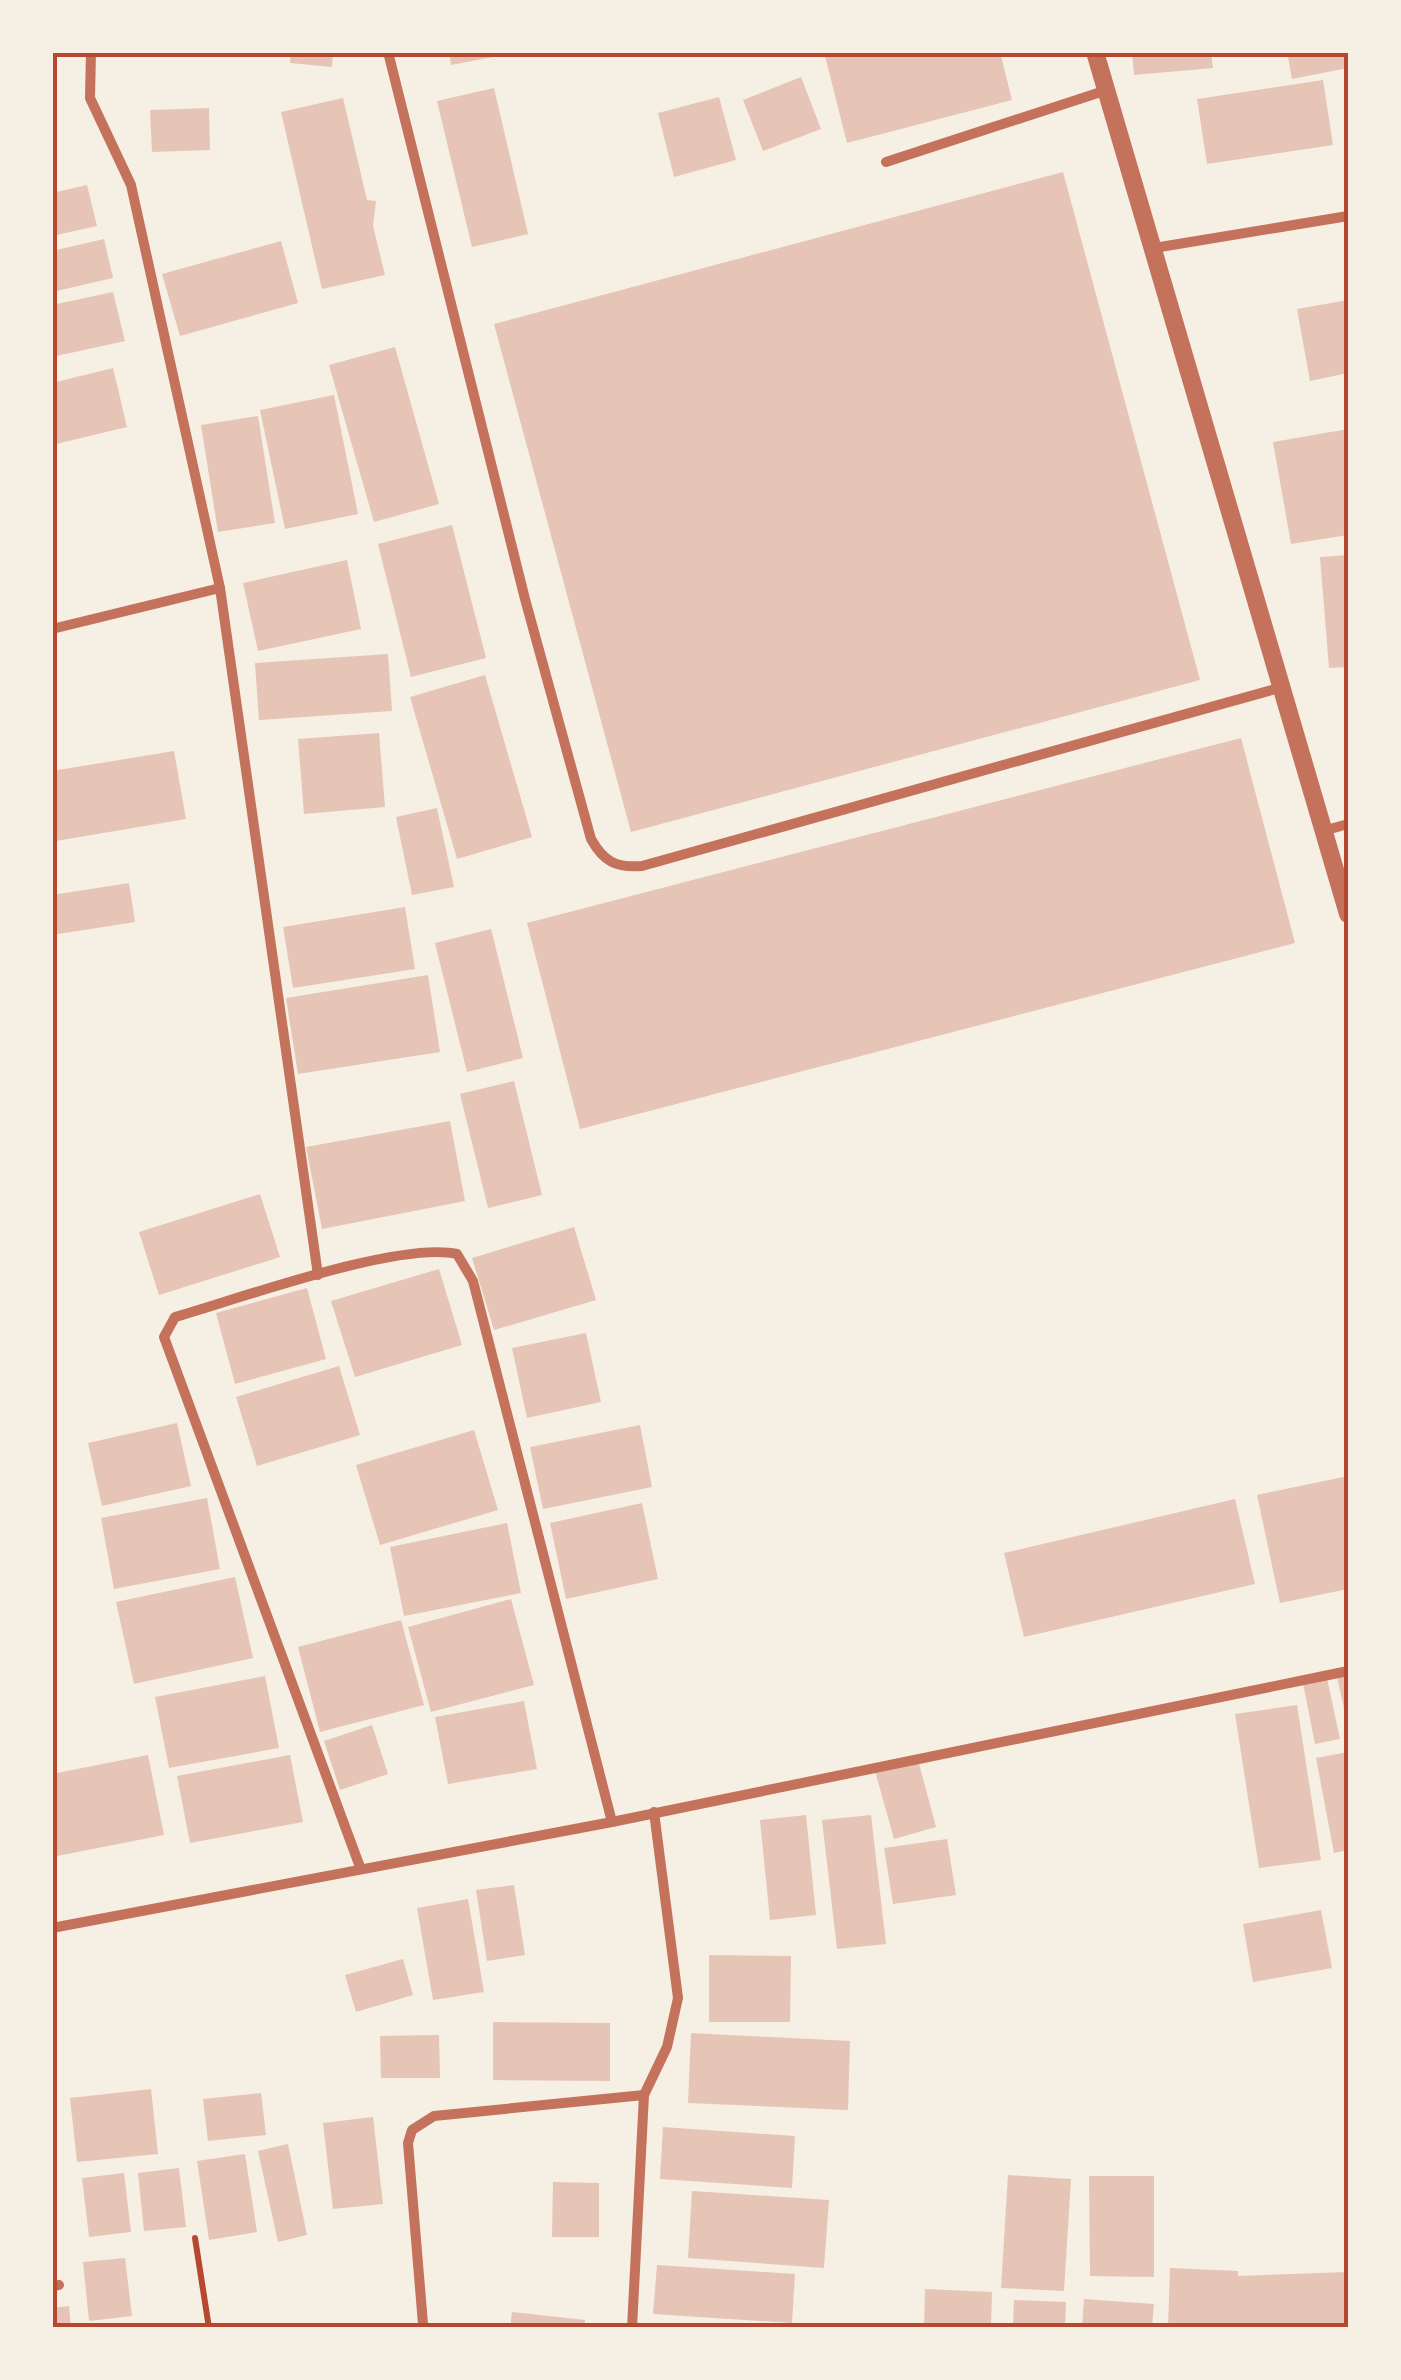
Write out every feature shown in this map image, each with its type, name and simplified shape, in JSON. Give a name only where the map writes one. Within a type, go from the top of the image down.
[{"type":"street","points":[[92,52],[90,98],[132,185],[220,588],[318,1275]]},
{"type":"street","points":[[388,52],[530,618],[591,839],[610,862],[623,868],[642,866],[1279,688]]},
{"type":"street","points":[[1095,52],[1348,914]]},
{"type":"street","points":[[886,162],[1107,90]]},
{"type":"street","points":[[1154,248],[1348,216]]},
{"type":"street","points":[[52,629],[220,588]]},
{"type":"street","points":[[1323,831],[1348,824]]},
{"type":"street","points":[[360,1867],[164,1337],[175,1317],[318,1275],[436,1250],[457,1254],[468,1266],[612,1822]]},
{"type":"street","points":[[52,1928],[612,1822],[1348,1670]]},
{"type":"street","points":[[632,2328],[644,2096],[667,2048],[678,1998],[654,1812]]},
{"type":"street","points":[[422,2324],[408,2143],[421,2122],[434,2116],[644,2096]]},
{"type":"path","points":[[195,2238],[209,2328]]},
{"type":"building","points":[[291,52],[333,52],[332,67],[290,63]]},
{"type":"building","points":[[449,52],[492,52],[493,57],[451,65]]},
{"type":"building","points":[[824,52],[1000,52],[1012,100],[847,143]]},
{"type":"building","points":[[1132,52],[1211,52],[1213,68],[1134,75]]},
{"type":"building","points":[[1287,52],[1348,52],[1348,68],[1292,79]]},
{"type":"building","points":[[801,77],[821,129],[763,151],[743,100]]},
{"type":"building","points":[[1323,80],[1333,145],[1207,164],[1197,99]]},
{"type":"building","points":[[494,88],[528,234],[472,247],[437,101]]},
{"type":"building","points":[[719,97],[736,160],[674,177],[658,113]]},
{"type":"building","points":[[343,98],[367,200],[376,201],[373,226],[385,275],[322,289],[281,112]]},
{"type":"building","points":[[209,108],[210,150],[152,152],[150,110]]},
{"type":"building","points":[[1063,172],[1200,680],[631,832],[494,324]]},
{"type":"building","points":[[87,185],[97,226],[52,236],[52,193]]},
{"type":"building","points":[[104,239],[113,278],[52,292],[52,251]]},
{"type":"building","points":[[281,241],[298,303],[180,336],[162,274]]},
{"type":"building","points":[[113,292],[125,341],[52,357],[52,305]]},
{"type":"building","points":[[1348,300],[1348,373],[1310,381],[1297,309]]},
{"type":"building","points":[[395,347],[439,504],[374,522],[329,365]]},
{"type":"building","points":[[113,368],[127,427],[52,445],[52,383]]},
{"type":"building","points":[[334,395],[358,514],[285,529],[260,410]]},
{"type":"building","points":[[258,416],[275,523],[218,532],[201,425]]},
{"type":"building","points":[[1348,429],[1348,535],[1291,544],[1273,442]]},
{"type":"building","points":[[452,525],[486,658],[411,677],[378,544]]},
{"type":"building","points":[[1348,555],[1348,667],[1329,668],[1320,557]]},
{"type":"building","points":[[347,560],[361,629],[258,651],[243,583]]},
{"type":"building","points":[[388,654],[392,711],[259,720],[255,663]]},
{"type":"building","points":[[485,675],[532,837],[457,859],[410,697]]},
{"type":"building","points":[[379,733],[385,807],[304,814],[298,739]]},
{"type":"building","points":[[1241,738],[1295,943],[580,1129],[527,923]]},
{"type":"building","points":[[174,751],[186,819],[56,841],[52,771]]},
{"type":"building","points":[[437,808],[454,887],[412,895],[396,817]]},
{"type":"building","points":[[129,883],[135,922],[52,935],[52,895]]},
{"type":"building","points":[[405,907],[415,969],[293,988],[283,927]]},
{"type":"building","points":[[491,929],[523,1058],[467,1072],[435,943]]},
{"type":"building","points":[[428,975],[440,1052],[298,1074],[286,998]]},
{"type":"building","points":[[514,1081],[542,1195],[488,1208],[460,1094]]},
{"type":"building","points":[[450,1121],[465,1201],[322,1229],[306,1147]]},
{"type":"building","points":[[260,1194],[280,1257],[159,1295],[139,1232]]},
{"type":"building","points":[[574,1227],[596,1300],[494,1330],[472,1258]]},
{"type":"building","points":[[439,1269],[462,1345],[355,1377],[331,1301]]},
{"type":"building","points":[[307,1288],[326,1359],[235,1384],[216,1313]]},
{"type":"building","points":[[586,1333],[601,1402],[527,1418],[512,1348]]},
{"type":"building","points":[[339,1366],[360,1435],[257,1466],[236,1397]]},
{"type":"building","points":[[177,1423],[191,1486],[102,1506],[88,1443]]},
{"type":"building","points":[[640,1425],[652,1487],[543,1509],[530,1447]]},
{"type":"building","points":[[474,1430],[498,1510],[380,1545],[356,1465]]},
{"type":"building","points":[[1348,1476],[1348,1589],[1280,1603],[1257,1495]]},
{"type":"building","points":[[207,1498],[220,1569],[114,1589],[101,1518]]},
{"type":"building","points":[[1235,1499],[1255,1584],[1024,1637],[1004,1553]]},
{"type":"building","points":[[642,1503],[658,1579],[566,1599],[550,1523]]},
{"type":"building","points":[[507,1523],[521,1593],[404,1616],[390,1547]]},
{"type":"building","points":[[235,1577],[253,1658],[134,1684],[116,1602]]},
{"type":"building","points":[[511,1599],[534,1685],[431,1712],[408,1627]]},
{"type":"building","points":[[401,1620],[424,1705],[320,1732],[298,1647]]},
{"type":"building","points":[[1348,1675],[1348,1722],[1347,1722],[1337,1677]]},
{"type":"building","points":[[265,1676],[279,1748],[169,1768],[155,1697]]},
{"type":"building","points":[[1327,1678],[1340,1739],[1315,1744],[1303,1683]]},
{"type":"building","points":[[524,1701],[537,1769],[448,1784],[435,1717]]},
{"type":"building","points":[[1297,1705],[1321,1860],[1259,1868],[1235,1714]]},
{"type":"building","points":[[372,1725],[388,1774],[340,1790],[324,1741]]},
{"type":"building","points":[[1348,1752],[1348,1850],[1334,1853],[1316,1758]]},
{"type":"building","points":[[148,1755],[164,1835],[52,1857],[52,1774]]},
{"type":"building","points":[[290,1755],[303,1822],[190,1843],[177,1776]]},
{"type":"building","points":[[918,1760],[936,1827],[894,1839],[875,1771]]},
{"type":"building","points":[[806,1815],[816,1915],[770,1920],[760,1820]]},
{"type":"building","points":[[871,1815],[886,1944],[837,1949],[822,1820]]},
{"type":"building","points":[[947,1839],[956,1895],[893,1904],[884,1848]]},
{"type":"building","points":[[514,1885],[525,1955],[487,1961],[476,1890]]},
{"type":"building","points":[[468,1899],[484,1992],[433,2000],[417,1908]]},
{"type":"building","points":[[1321,1910],[1332,1968],[1253,1982],[1243,1924]]},
{"type":"building","points":[[709,1955],[791,1956],[790,2022],[709,2022]]},
{"type":"building","points":[[403,1959],[413,1995],[356,2012],[345,1975]]},
{"type":"building","points":[[493,2022],[610,2023],[610,2081],[493,2080]]},
{"type":"building","points":[[691,2033],[850,2041],[848,2110],[688,2103]]},
{"type":"building","points":[[439,2035],[440,2078],[381,2078],[380,2036]]},
{"type":"building","points":[[151,2089],[158,2154],[77,2162],[70,2098]]},
{"type":"building","points":[[261,2093],[266,2135],[208,2141],[203,2099]]},
{"type":"building","points":[[373,2117],[383,2204],[333,2209],[323,2123]]},
{"type":"building","points":[[663,2127],[795,2136],[792,2188],[660,2179]]},
{"type":"building","points":[[288,2144],[307,2235],[278,2242],[258,2151]]},
{"type":"building","points":[[245,2154],[257,2232],[209,2240],[197,2161]]},
{"type":"building","points":[[179,2168],[186,2227],[144,2231],[138,2173]]},
{"type":"building","points":[[124,2173],[131,2232],[89,2237],[82,2178]]},
{"type":"building","points":[[1008,2175],[1071,2179],[1064,2291],[1001,2288]]},
{"type":"building","points":[[1089,2176],[1154,2176],[1154,2277],[1090,2276]]},
{"type":"building","points":[[553,2182],[599,2183],[599,2237],[552,2237]]},
{"type":"building","points":[[692,2191],[829,2200],[824,2268],[688,2258]]},
{"type":"building","points":[[125,2258],[132,2316],[89,2321],[83,2262]]},
{"type":"building","points":[[657,2265],[795,2274],[792,2323],[653,2314]]},
{"type":"building","points":[[1170,2268],[1238,2271],[1238,2276],[1348,2272],[1348,2328],[1168,2328]]},
{"type":"building","points":[[925,2289],[992,2292],[991,2328],[924,2328]]},
{"type":"building","points":[[1084,2299],[1154,2304],[1152,2328],[1082,2328]]},
{"type":"building","points":[[1014,2300],[1066,2302],[1065,2328],[1013,2328]]},
{"type":"building","points":[[69,2306],[71,2328],[52,2328],[52,2308]]},
{"type":"building","points":[[512,2312],[585,2320],[584,2328],[510,2328]]}]
